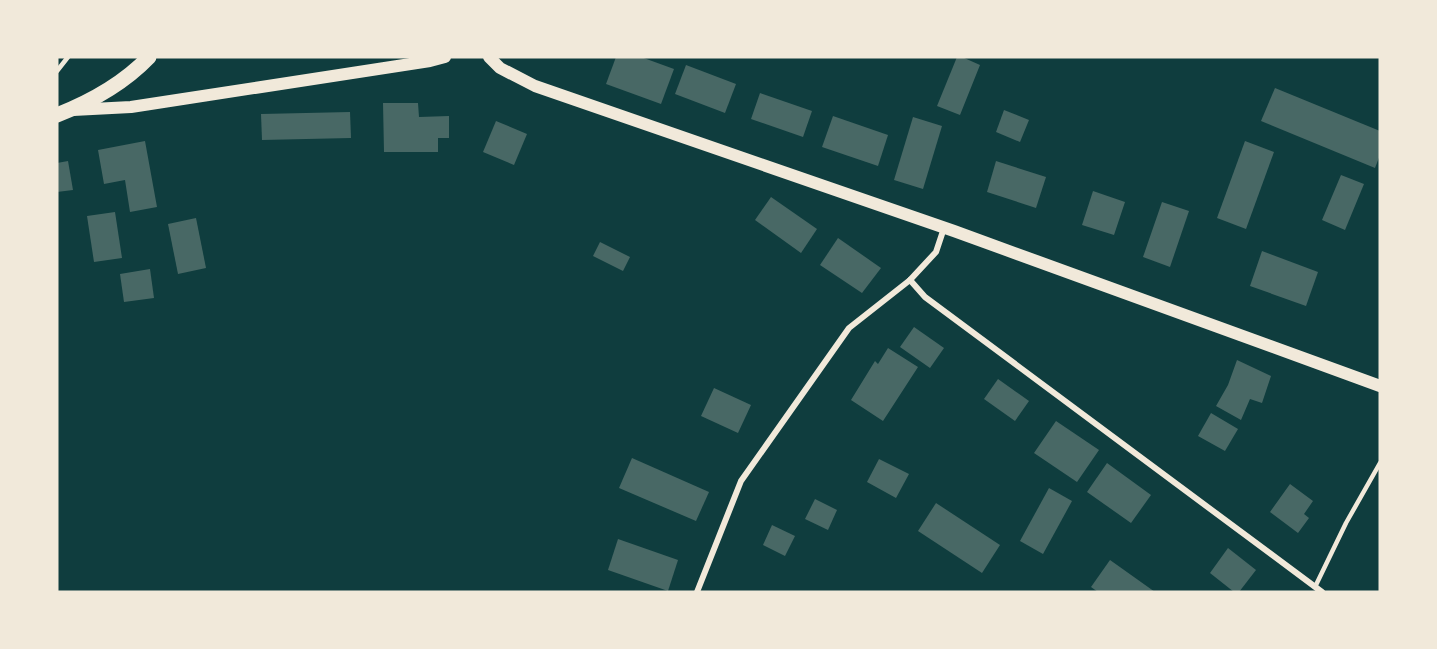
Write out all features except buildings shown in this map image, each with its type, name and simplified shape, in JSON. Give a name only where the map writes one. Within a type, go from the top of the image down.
[{"type":"main road","points":[[63,113],[123,81],[149,57]]},
{"type":"main road","points":[[63,113],[131,107],[446,57]]},
{"type":"main road","points":[[489,57],[500,68],[535,86],[945,228],[1380,386]]},
{"type":"street","points":[[698,592],[741,481],[849,328],[910,280],[936,252],[945,228]]},
{"type":"street","points":[[910,280],[925,297],[1322,592]]},
{"type":"lane","points":[[57,71],[68,57]]},
{"type":"lane","points":[[1315,587],[1346,523],[1380,463]]}]
